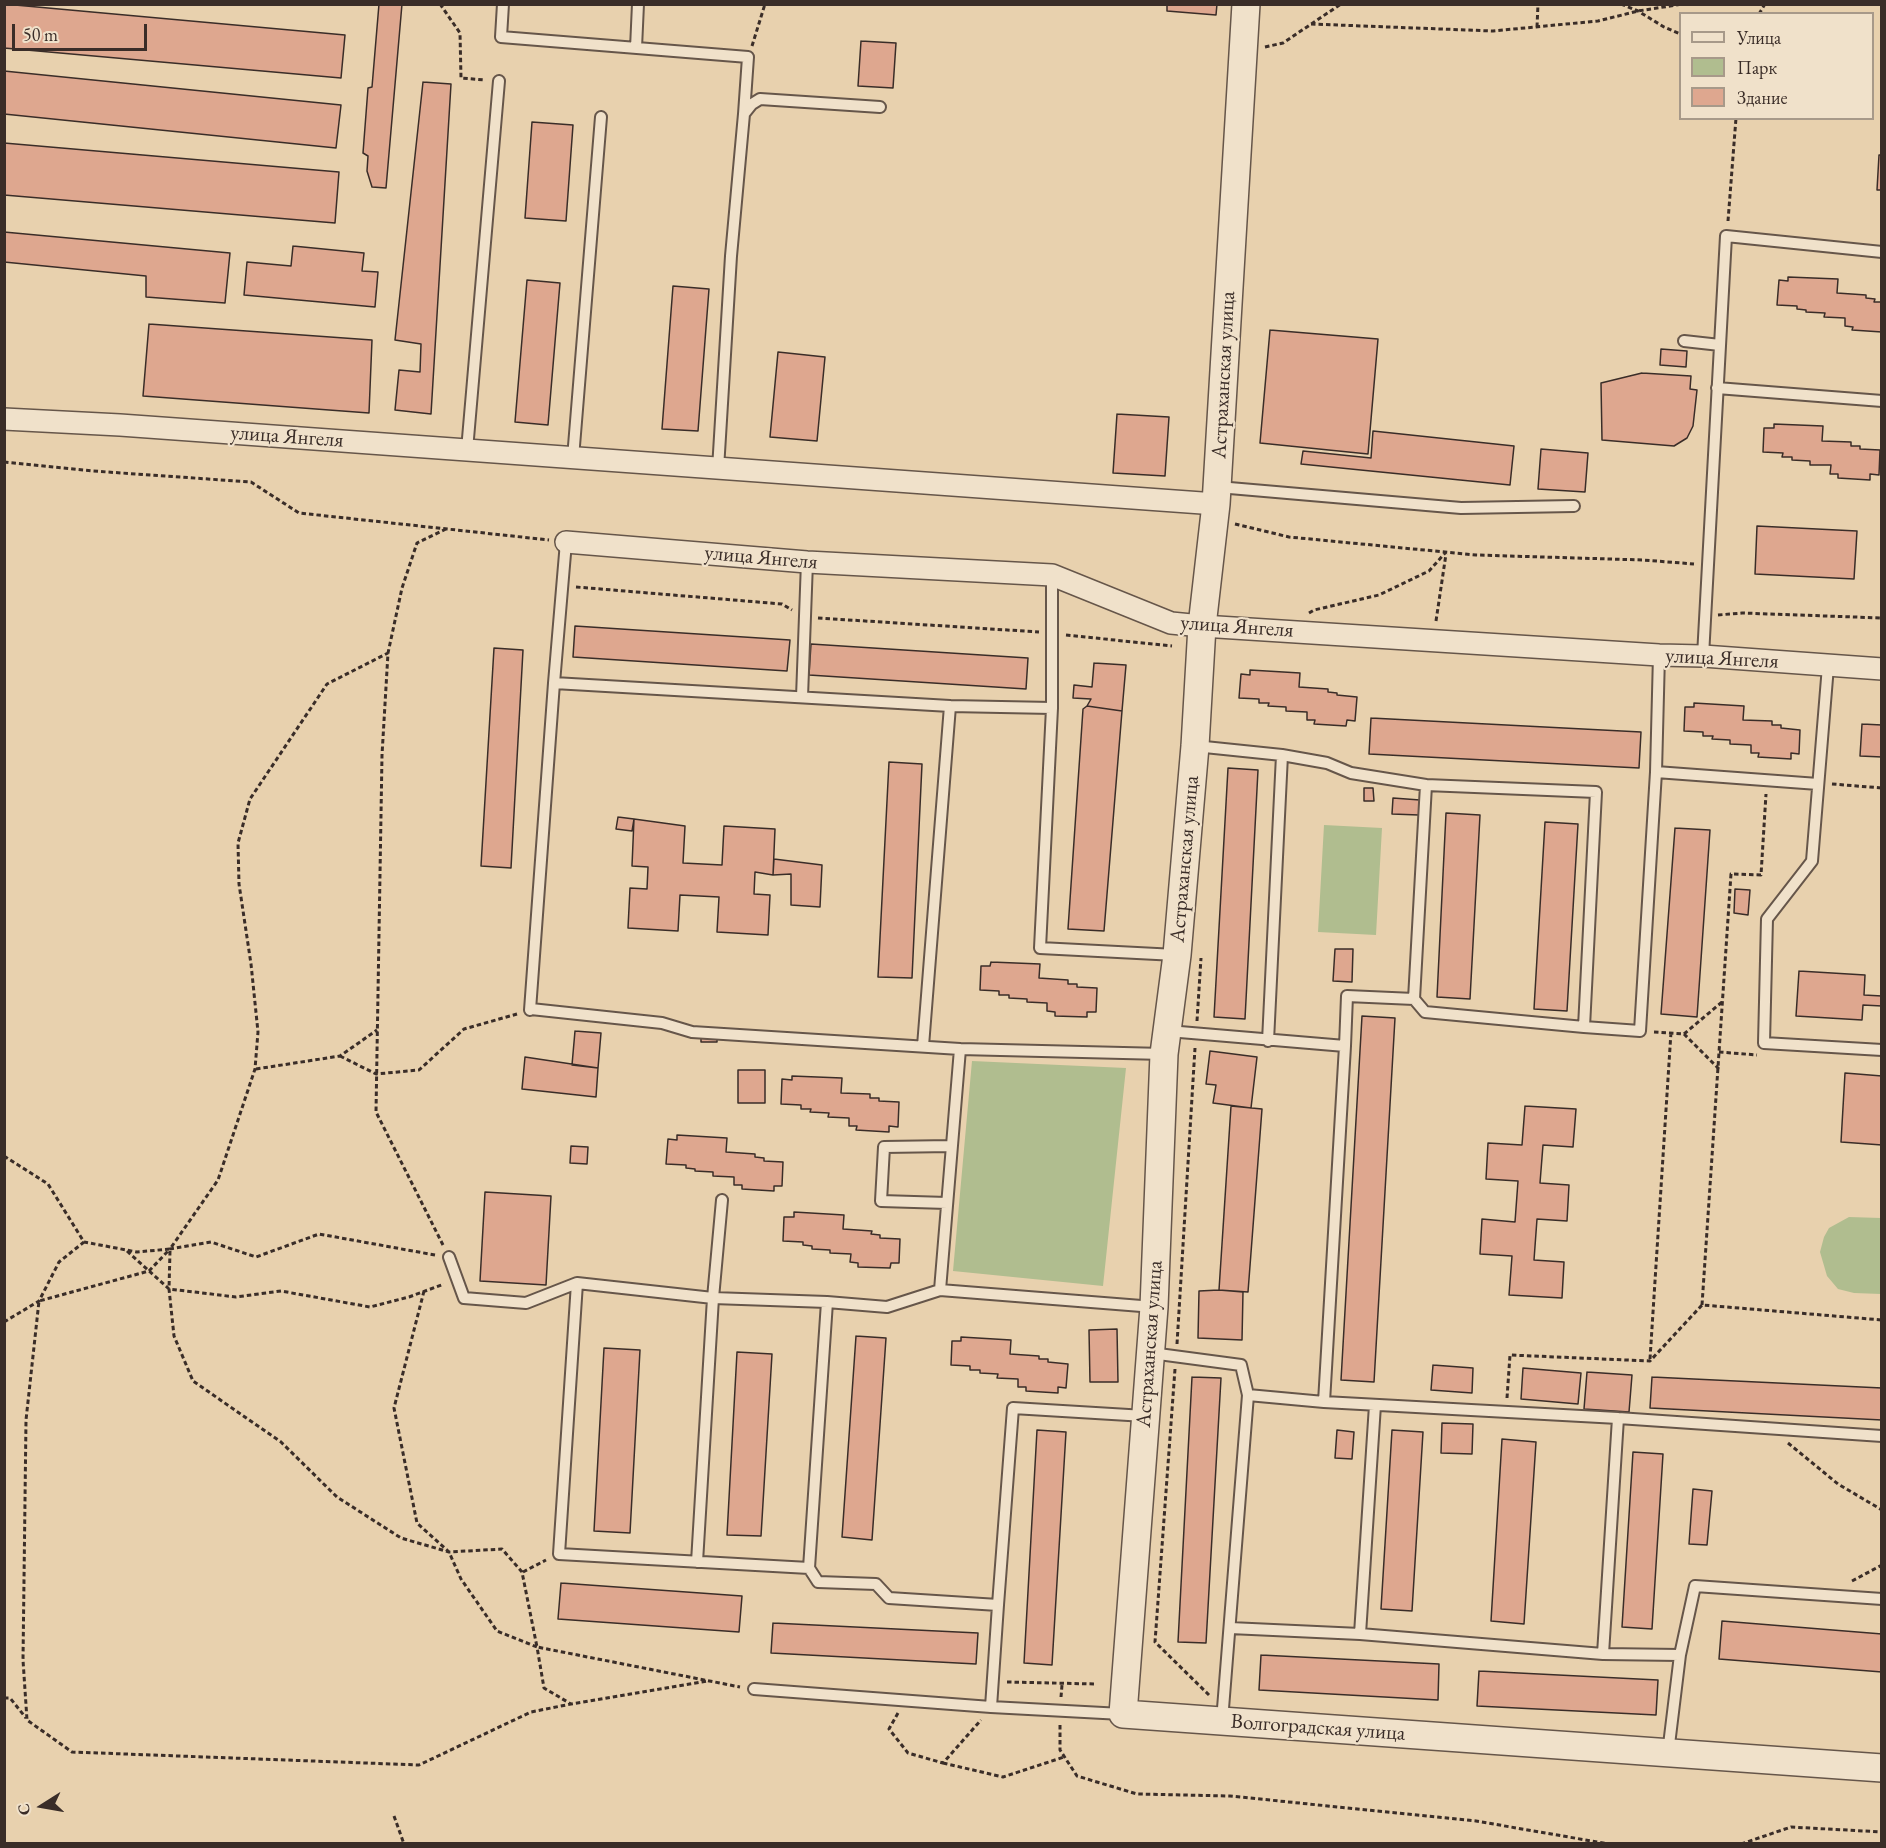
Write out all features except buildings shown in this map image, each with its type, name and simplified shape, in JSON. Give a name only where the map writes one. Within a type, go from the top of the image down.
[{"type":"street","name":"Астраханская улица","points":[[1123,1714],[1154,1307],[1166,1042],[1177,955],[1195,746],[1202,626],[1220,504],[1246,4]]},
{"type":"street","name":"улица Янгеля","points":[[4,419],[120,425],[1220,504]]},
{"type":"street","name":"улица Янгеля","points":[[566,542],[807,562],[1052,575],[1171,622],[1202,626],[1881,669]]},
{"type":"street","name":"Волгоградская улица","points":[[1123,1714],[1881,1768]]},
{"type":"lane","points":[[503,4],[501,37],[748,57],[731,256],[718,469]]},
{"type":"lane","points":[[636,48],[638,4]]},
{"type":"lane","points":[[467,450],[499,81]]},
{"type":"lane","points":[[744,114],[752,104],[760,99],[880,107]]},
{"type":"lane","points":[[573,458],[601,117]]},
{"type":"lane","points":[[1703,656],[1726,236],[1881,252]]},
{"type":"lane","points":[[1684,340],[1720,345]]},
{"type":"lane","points":[[1717,388],[1881,401]]},
{"type":"lane","points":[[1220,504],[1461,508],[1574,506]]},
{"type":"lane","points":[[566,542],[530,1009],[662,1023],[692,1032],[960,1049],[1268,1041],[1345,1046]]},
{"type":"lane","points":[[802,697],[807,562]]},
{"type":"lane","points":[[1052,575],[1052,708],[1040,948],[1177,955]]},
{"type":"lane","points":[[1426,785],[1414,999],[1425,1012],[1640,1031],[1656,772],[1659,655]]},
{"type":"lane","points":[[1828,666],[1812,861],[1767,919],[1764,1043],[1881,1050]]},
{"type":"lane","points":[[554,683],[950,706],[1052,708]]},
{"type":"lane","points":[[923,1046],[950,706]]},
{"type":"lane","points":[[1195,746],[1282,755],[1327,763],[1351,773],[1426,785],[1596,792],[1584,1027]]},
{"type":"lane","points":[[1268,1041],[1282,755]]},
{"type":"lane","points":[[1656,772],[1818,784]]},
{"type":"lane","points":[[1324,1402],[1347,996],[1414,999]]},
{"type":"lane","points":[[940,1290],[960,1049]]},
{"type":"lane","points":[[947,1203],[881,1201],[884,1147],[951,1146]]},
{"type":"lane","points":[[697,1562],[713,1298],[722,1200]]},
{"type":"lane","points":[[449,1257],[464,1298],[526,1303],[577,1283],[713,1298],[827,1302],[887,1307],[940,1290],[1154,1307]]},
{"type":"lane","points":[[577,1283],[559,1554],[809,1568]]},
{"type":"lane","points":[[827,1302],[809,1568],[818,1582],[876,1584],[889,1598],[998,1605]]},
{"type":"lane","points":[[1150,1353],[1241,1365],[1248,1395],[1222,1721]]},
{"type":"lane","points":[[1248,1395],[1324,1402],[1618,1418],[1881,1436]]},
{"type":"lane","points":[[1360,1634],[1375,1405]]},
{"type":"lane","points":[[991,1707],[1013,1408],[1146,1416]]},
{"type":"lane","points":[[1603,1653],[1618,1418]]},
{"type":"lane","points":[[1668,1753],[1680,1655],[1695,1586],[1881,1599]]},
{"type":"lane","points":[[1230,1628],[1360,1634],[1603,1653],[1680,1655]]},
{"type":"lane","name":"Волгоградская улица","points":[[754,1689],[991,1707],[1123,1714]]},
{"type":"path","points":[[440,4],[460,33],[461,78],[499,81]]},
{"type":"path","points":[[748,57],[765,4]]},
{"type":"path","points":[[1243,45],[1258,49],[1283,43],[1341,4]]},
{"type":"path","points":[[1538,4],[1538,27]]},
{"type":"path","points":[[1621,4],[1679,34]]},
{"type":"path","points":[[1311,24],[1493,31],[1598,21],[1638,11],[1683,4]]},
{"type":"path","points":[[1726,236],[1736,120]]},
{"type":"path","points":[[4,462],[251,482],[299,513],[566,542]]},
{"type":"path","points":[[1220,504],[1289,537],[1476,555],[1643,560],[1707,565]]},
{"type":"path","points":[[446,529],[417,543],[402,588],[388,653],[382,755],[376,1112],[449,1257]]},
{"type":"path","points":[[1282,631],[1314,610],[1379,595],[1429,571],[1446,552]]},
{"type":"path","points":[[1433,641],[1446,552]]},
{"type":"path","points":[[562,586],[782,604],[805,618],[1052,633],[1172,646]]},
{"type":"path","points":[[1705,617],[1742,612],[1881,618]]},
{"type":"path","points":[[4,1323],[39,1301],[149,1271],[170,1249],[218,1180],[255,1069],[258,1032],[239,884],[238,843],[250,799],[327,684],[388,653]]},
{"type":"path","points":[[1506,1412],[1510,1355],[1650,1361],[1702,1305],[1731,874],[1761,875],[1767,780]]},
{"type":"path","points":[[1818,784],[1881,788]]},
{"type":"path","points":[[1684,1034],[1723,1002]]},
{"type":"path","points":[[340,1056],[376,1074],[419,1070],[464,1029],[530,1009]]},
{"type":"path","points":[[255,1069],[340,1056],[376,1030]]},
{"type":"path","points":[[1640,1031],[1684,1034],[1719,1069]]},
{"type":"path","points":[[1650,1361],[1671,1032]]},
{"type":"path","points":[[1719,1052],[1760,1055],[1764,1043]]},
{"type":"path","points":[[4,1156],[48,1184],[84,1242],[137,1252],[211,1242],[256,1257],[319,1234],[449,1257]]},
{"type":"path","points":[[27,1720],[23,1660],[26,1420],[39,1301],[59,1262],[84,1242]]},
{"type":"path","points":[[170,1249],[169,1289],[174,1336],[193,1381],[281,1442],[338,1497],[401,1538],[449,1552],[502,1549],[522,1572],[544,1688],[571,1704]]},
{"type":"path","points":[[125,1250],[169,1289],[236,1297],[281,1291],[370,1307],[409,1297],[458,1279]]},
{"type":"path","points":[[424,1291],[394,1408],[417,1523],[449,1552],[461,1579],[496,1631],[537,1647],[754,1689]]},
{"type":"path","points":[[1702,1305],[1881,1320]]},
{"type":"path","points":[[1770,1429],[1838,1484],[1881,1510]]},
{"type":"path","points":[[522,1572],[559,1554]]},
{"type":"path","points":[[1827,1595],[1881,1565]]},
{"type":"path","points":[[4,1698],[10,1698],[27,1720],[72,1752],[419,1764],[531,1712],[709,1681]]},
{"type":"path","points":[[993,1681],[1095,1684]]},
{"type":"path","points":[[904,1701],[889,1729],[908,1753],[1003,1777],[1064,1757]]},
{"type":"path","points":[[943,1763],[991,1707]]},
{"type":"path","points":[[1060,1710],[1060,1750],[1077,1776],[1137,1794],[1230,1796],[1476,1821],[1609,1844]]},
{"type":"path","points":[[394,1816],[404,1844]]},
{"type":"path","points":[[1741,1844],[1791,1827],[1881,1832]]},
{"type":"green space","points":[[1324,825],[1382,828],[1376,935],[1318,932]]},
{"type":"green space","points":[[972,1061],[1126,1068],[1103,1286],[953,1271]]},
{"type":"green space","points":[[1849,1217],[1881,1218],[1881,1294],[1854,1293],[1838,1289],[1827,1276],[1820,1252],[1824,1237],[1829,1228]]}]
